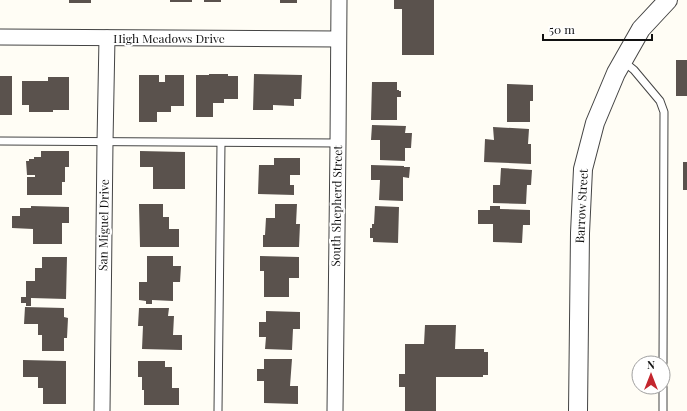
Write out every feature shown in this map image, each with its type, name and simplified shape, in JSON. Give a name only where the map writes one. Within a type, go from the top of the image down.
[{"type":"street","name":"South Shepherd Street","points":[[335,411],[338,0]]},
{"type":"street","name":"Barrow Street","points":[[578,411],[580,233],[583,169],[595,123],[622,61],[640,29],[668,0]]},
{"type":"street","name":"High Meadows Drive","points":[[0,37],[338,39]]},
{"type":"street","name":"San Miguel Drive","points":[[102,411],[107,38]]},
{"type":"lane","points":[[622,61],[634,70],[660,101],[664,112],[663,355]]},
{"type":"lane","points":[[0,141],[338,143]]},
{"type":"lane","points":[[218,411],[221,142]]},
{"type":"lane","points":[[663,395],[663,411]]},
{"type":"building","points":[[69,0],[91,0],[91,3],[69,3]]},
{"type":"building","points":[[170,0],[192,0],[192,2],[170,2]]},
{"type":"building","points":[[204,0],[221,0],[221,2],[204,2]]},
{"type":"building","points":[[280,0],[297,0],[297,3],[280,3]]},
{"type":"building","points":[[394,0],[434,0],[434,55],[402,55],[402,9],[394,9]]},
{"type":"building","points":[[676,60],[687,60],[687,96],[676,96]]},
{"type":"building","points":[[228,74],[228,76],[238,76],[238,99],[224,99],[224,103],[213,103],[213,117],[196,117],[196,75]]},
{"type":"building","points":[[254,74],[302,75],[301,99],[294,99],[294,106],[273,105],[273,110],[253,110]]},
{"type":"building","points":[[139,75],[159,75],[159,82],[165,82],[165,75],[184,75],[184,106],[171,106],[171,112],[157,112],[157,122],[139,122]]},
{"type":"building","points":[[0,76],[12,76],[12,115],[0,115]]},
{"type":"building","points":[[48,77],[69,77],[69,110],[29,112],[29,105],[22,105],[22,81],[48,81]]},
{"type":"building","points":[[372,82],[397,82],[397,90],[401,91],[401,97],[397,97],[397,120],[371,120]]},
{"type":"building","points":[[507,84],[533,85],[533,101],[530,101],[530,122],[507,122]]},
{"type":"building","points":[[372,125],[406,126],[405,133],[412,133],[411,148],[405,148],[405,161],[380,160],[380,140],[371,140]]},
{"type":"building","points":[[493,127],[529,129],[528,144],[531,144],[531,164],[484,162],[485,139],[494,140]]},
{"type":"building","points":[[41,151],[69,151],[69,167],[65,167],[65,182],[62,182],[62,195],[27,195],[27,177],[35,177],[35,175],[27,175],[26,161],[29,161],[29,159],[34,159],[34,157],[41,157]]},
{"type":"building","points":[[140,151],[185,152],[185,189],[153,189],[153,167],[140,167]]},
{"type":"building","points":[[274,158],[300,158],[300,175],[290,175],[290,185],[294,185],[294,195],[258,194],[259,165],[274,165]]},
{"type":"building","points":[[683,162],[687,162],[687,190],[683,190]]},
{"type":"building","points":[[371,165],[410,167],[409,178],[403,177],[403,201],[379,200],[380,180],[371,180]]},
{"type":"building","points":[[501,168],[532,170],[531,185],[527,185],[526,204],[493,203],[493,185],[500,185]]},
{"type":"building","points":[[139,204],[163,204],[163,217],[169,217],[169,229],[179,229],[179,247],[140,247]]},
{"type":"building","points":[[275,204],[297,204],[296,224],[300,224],[299,247],[263,247],[263,235],[265,235],[266,218],[275,218]]},
{"type":"building","points":[[31,206],[69,207],[69,223],[62,223],[62,244],[33,244],[33,229],[12,228],[12,216],[20,216],[20,208],[31,208]]},
{"type":"building","points":[[375,206],[399,207],[398,243],[373,242],[373,238],[370,238],[370,228],[372,228],[372,224],[374,224]]},
{"type":"building","points":[[490,206],[500,206],[500,209],[530,210],[530,225],[523,225],[522,243],[493,242],[493,224],[478,224],[478,210],[490,210]]},
{"type":"building","points":[[147,256],[173,256],[173,266],[181,266],[180,282],[173,282],[173,301],[152,300],[152,304],[146,304],[146,301],[139,300],[139,282],[147,282]]},
{"type":"building","points":[[260,256],[299,257],[299,278],[289,278],[289,297],[264,297],[264,271],[260,271]]},
{"type":"building","points":[[42,257],[67,257],[66,299],[31,298],[31,306],[26,306],[26,303],[21,303],[21,297],[26,297],[26,281],[35,281],[35,268],[42,268]]},
{"type":"building","points":[[25,307],[64,308],[64,317],[68,318],[67,338],[64,338],[64,351],[42,351],[42,335],[38,335],[38,324],[24,324]]},
{"type":"building","points":[[139,308],[169,308],[168,316],[174,316],[173,335],[182,335],[182,350],[142,349],[143,326],[138,326]]},
{"type":"building","points":[[266,311],[300,312],[300,329],[293,329],[292,350],[265,349],[266,337],[259,337],[259,322],[266,322]]},
{"type":"building","points":[[425,325],[456,325],[455,349],[484,349],[484,352],[488,352],[488,375],[483,375],[483,377],[436,377],[436,411],[405,411],[405,387],[399,387],[399,374],[405,374],[405,344],[424,344]]},
{"type":"building","points":[[264,359],[292,359],[290,386],[298,386],[298,404],[264,403],[264,381],[257,381],[257,369],[264,369]]},
{"type":"building","points":[[23,360],[66,361],[66,404],[43,404],[43,388],[38,388],[38,377],[23,377]]},
{"type":"building","points":[[138,361],[165,361],[165,367],[172,367],[172,388],[179,388],[179,405],[144,405],[142,377],[138,377]]}]
